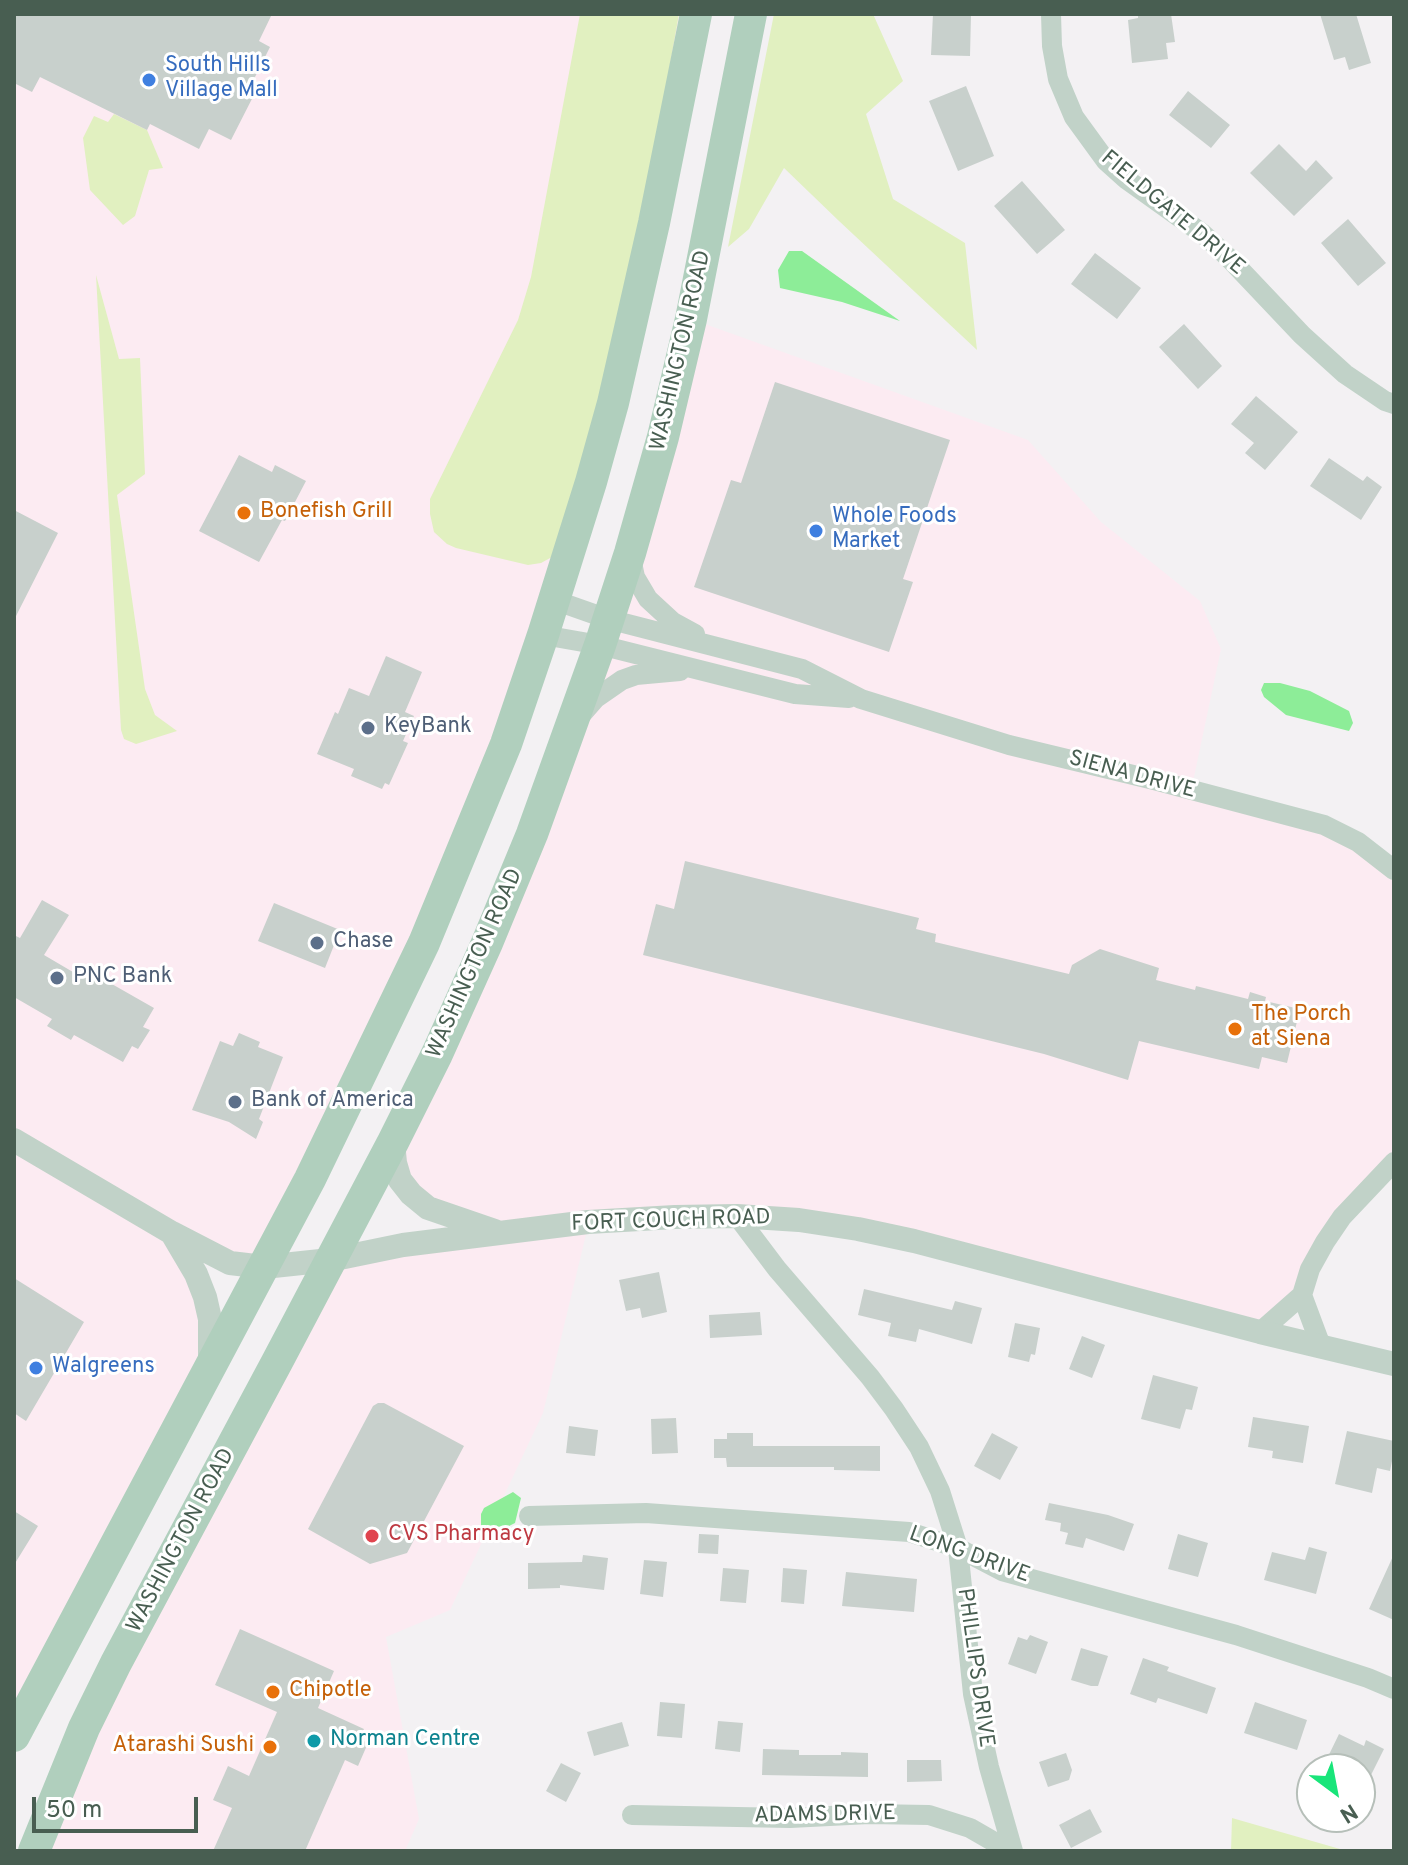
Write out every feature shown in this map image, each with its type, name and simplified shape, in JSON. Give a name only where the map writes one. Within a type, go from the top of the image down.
[{"type":"main road","points":[[14,1736],[310,1179],[424,943],[506,744],[554,600],[613,403],[654,223],[696,14]]},
{"type":"main road","name":"WASHINGTON ROAD","points":[[34,1851],[84,1728],[437,1054],[532,834],[574,723],[630,553],[663,437],[691,319],[751,14]]},
{"type":"street","name":"FIELDGATE DRIVE","points":[[1051,14],[1052,46],[1058,79],[1074,117],[1106,161],[1203,234],[1302,335],[1345,374],[1394,404]]},
{"type":"street","points":[[630,553],[635,577],[648,599],[673,622],[719,648]]},
{"type":"street","points":[[554,600],[604,632]]},
{"type":"street","name":"SIENA DRIVE","points":[[543,635],[604,632],[719,648],[802,669],[861,699],[1009,745],[1324,825],[1358,842],[1394,870]]},
{"type":"street","name":"SIENA DRIVE","points":[[604,632],[702,671],[795,694],[861,699]]},
{"type":"street","points":[[574,723],[596,698],[622,680],[645,674],[702,671]]},
{"type":"street","name":"FORT COUCH ROAD","points":[[14,1140],[172,1233],[230,1263],[264,1267],[330,1260],[403,1245],[588,1222],[737,1216],[799,1220],[872,1232],[1394,1364]]},
{"type":"street","points":[[393,1142],[400,1180],[411,1194],[428,1208],[501,1233]]},
{"type":"street","points":[[1260,1332],[1302,1295],[1310,1269],[1342,1217],[1394,1162]]},
{"type":"street","name":"PHILLIPS DRIVE","points":[[737,1216],[777,1269],[894,1409],[919,1447],[940,1491],[958,1548],[973,1694],[1012,1851]]},
{"type":"street","points":[[172,1233],[196,1274],[205,1297],[210,1319],[210,1368]]},
{"type":"street","points":[[1302,1295],[1321,1346]]},
{"type":"street","name":"LONG DRIVE","points":[[529,1516],[646,1513],[909,1532],[958,1548],[1002,1571],[1236,1635],[1394,1689]]},
{"type":"street","name":"ADAMS DRIVE","points":[[632,1815],[790,1818],[929,1815],[970,1828],[1012,1851]]},
{"type":"shaded area","points":[[14,14],[696,14],[543,635],[264,1267],[174,1234],[211,1338],[14,1736]]},
{"type":"shaded area","points":[[580,14],[679,14],[653,160],[588,452],[552,557],[528,565],[447,544],[434,532],[430,499],[518,320],[531,277]]},
{"type":"shaded area","points":[[774,14],[873,14],[903,81],[866,114],[893,199],[965,243],[977,350],[784,168],[749,229],[728,247]]},
{"type":"shaded area","points":[[114,114],[147,130],[163,168],[149,170],[135,216],[123,225],[90,190],[83,138],[94,116],[108,122]]},
{"type":"shaded area","points":[[789,251],[802,251],[900,321],[842,302],[780,288],[778,270]]},
{"type":"shaded area","points":[[96,275],[119,359],[140,358],[145,474],[117,495],[145,689],[155,715],[177,731],[136,744],[124,739],[121,730]]},
{"type":"shaded area","points":[[691,319],[1028,440],[1101,522],[1200,601],[1221,649],[1191,791],[1307,820],[1394,870],[1394,1162],[1260,1332],[858,1229],[589,1222],[543,1413],[450,1610],[386,1637],[419,1819],[405,1851],[34,1851],[330,1260],[499,1233],[428,1208],[395,1163],[487,943]]},
{"type":"shaded area","points":[[1264,683],[1280,683],[1310,691],[1349,711],[1353,723],[1349,731],[1286,715],[1264,697],[1261,690]]},
{"type":"shaded area","points":[[513,1492],[521,1498],[515,1523],[507,1527],[481,1526],[484,1508]]},
{"type":"shaded area","points":[[1232,1818],[1347,1851],[1231,1851]]},
{"type":"building","name":"South Hills Village Mall","points":[[14,14],[272,14],[259,41],[270,47],[252,83],[258,87],[231,140],[209,129],[199,149],[150,124],[147,130],[40,77],[32,92],[14,83]]},
{"type":"building","points":[[933,14],[971,14],[970,56],[931,55]]},
{"type":"building","points":[[1138,14],[1171,14],[1175,42],[1166,43],[1168,59],[1132,63],[1128,20],[1138,18]]},
{"type":"building","points":[[1320,14],[1356,14],[1371,63],[1349,70],[1345,57],[1334,60]]},
{"type":"building","points":[[966,86],[994,156],[958,171],[929,101]]},
{"type":"building","points":[[1188,91],[1230,125],[1211,148],[1169,115]]},
{"type":"building","points":[[1279,144],[1306,171],[1316,160],[1333,178],[1294,216],[1250,173]]},
{"type":"building","points":[[1022,181],[1065,230],[1037,254],[994,206]]},
{"type":"building","points":[[1348,219],[1386,263],[1358,286],[1321,243]]},
{"type":"building","points":[[1095,253],[1141,288],[1117,319],[1071,284]]},
{"type":"building","points":[[1184,324],[1222,366],[1198,389],[1159,347]]},
{"type":"building","name":"Whole Foods Market","points":[[775,382],[950,440],[903,579],[913,582],[889,652],[694,587],[731,480],[741,483]]},
{"type":"building","points":[[1256,396],[1298,432],[1265,470],[1245,453],[1254,443],[1231,424]]},
{"type":"building","points":[[239,455],[272,472],[275,465],[306,481],[259,562],[199,531]]},
{"type":"building","points":[[1329,458],[1363,481],[1367,476],[1382,487],[1361,520],[1310,486]]},
{"type":"building","points":[[14,510],[58,533],[14,620]]},
{"type":"building","name":"KeyBank","points":[[386,656],[422,672],[405,712],[414,716],[403,741],[408,743],[389,785],[385,783],[382,789],[351,776],[354,769],[317,754],[349,688],[369,696]]},
{"type":"building","points":[[685,861],[919,918],[916,929],[936,934],[935,942],[1069,974],[1072,965],[1100,949],[1159,968],[1156,980],[1248,999],[1250,992],[1266,997],[1265,1001],[1300,1009],[1287,1063],[1262,1057],[1259,1069],[1139,1041],[1128,1080],[1044,1054],[643,955],[656,904],[674,909]]},
{"type":"building","name":"PNC Bank","points":[[42,900],[69,915],[44,955],[78,975],[82,967],[154,1008],[143,1027],[150,1030],[138,1049],[132,1046],[123,1062],[74,1035],[71,1040],[47,1026],[52,1019],[14,997],[14,935],[20,938]]},
{"type":"building","points":[[274,903],[340,930],[325,968],[258,941]]},
{"type":"building","points":[[239,1033],[260,1042],[258,1047],[283,1057],[259,1119],[263,1122],[256,1139],[229,1122],[192,1110],[220,1041],[233,1046]]},
{"type":"building","points":[[659,1272],[667,1312],[642,1318],[640,1308],[626,1311],[619,1280]]},
{"type":"building","name":"Walgreens","points":[[14,1278],[84,1322],[26,1421],[14,1413]]},
{"type":"building","points":[[864,1289],[952,1310],[955,1301],[982,1308],[972,1344],[919,1329],[916,1342],[888,1336],[891,1323],[858,1315]]},
{"type":"building","points":[[760,1312],[762,1335],[710,1338],[709,1315]]},
{"type":"building","points":[[1015,1323],[1040,1328],[1035,1355],[1031,1354],[1029,1362],[1008,1357]]},
{"type":"building","points":[[1082,1336],[1105,1345],[1092,1378],[1069,1369]]},
{"type":"building","points":[[1153,1375],[1198,1387],[1192,1410],[1186,1409],[1180,1429],[1141,1419]]},
{"type":"building","name":"CVS Pharmacy","points":[[384,1403],[464,1446],[407,1553],[370,1564],[308,1529],[373,1406]]},
{"type":"building","points":[[1253,1417],[1309,1426],[1303,1463],[1272,1458],[1273,1451],[1248,1447]]},
{"type":"building","points":[[676,1418],[678,1453],[652,1454],[651,1419]]},
{"type":"building","points":[[569,1426],[598,1430],[595,1456],[566,1453]]},
{"type":"building","points":[[1347,1431],[1394,1441],[1390,1471],[1377,1468],[1372,1493],[1335,1484]]},
{"type":"building","points":[[727,1433],[753,1433],[753,1446],[880,1446],[880,1471],[834,1470],[834,1467],[727,1467],[726,1458],[714,1458],[714,1439],[727,1439]]},
{"type":"building","points":[[992,1433],[1018,1447],[1000,1480],[974,1466]]},
{"type":"building","points":[[1049,1503],[1108,1515],[1134,1524],[1124,1551],[1086,1538],[1083,1548],[1065,1544],[1068,1533],[1060,1531],[1061,1523],[1045,1520]]},
{"type":"building","points":[[14,1511],[38,1526],[14,1565]]},
{"type":"building","points":[[699,1534],[719,1535],[718,1554],[698,1553]]},
{"type":"building","points":[[1178,1534],[1208,1543],[1198,1577],[1168,1569]]},
{"type":"building","points":[[1309,1547],[1327,1552],[1316,1594],[1264,1580],[1272,1552],[1305,1560]]},
{"type":"building","points":[[1394,1554],[1394,1620],[1369,1609]]},
{"type":"building","points":[[583,1555],[608,1558],[604,1590],[560,1585],[560,1588],[528,1589],[528,1563],[582,1562]]},
{"type":"building","points":[[644,1560],[667,1562],[663,1597],[640,1594]]},
{"type":"building","points":[[723,1568],[749,1570],[746,1603],[720,1601]]},
{"type":"building","points":[[783,1568],[807,1570],[804,1604],[781,1602]]},
{"type":"building","points":[[846,1572],[917,1579],[914,1612],[842,1606]]},
{"type":"building","name":"Norman Centre","points":[[240,1629],[334,1671],[318,1708],[364,1729],[359,1739],[368,1743],[358,1766],[345,1760],[305,1851],[213,1851],[232,1808],[213,1800],[228,1766],[249,1776],[277,1712],[215,1685]]},
{"type":"building","points":[[1030,1635],[1048,1642],[1036,1674],[1008,1664],[1018,1637],[1027,1640]]},
{"type":"building","points":[[1081,1648],[1108,1656],[1098,1686],[1071,1680]]},
{"type":"building","points":[[1143,1658],[1169,1667],[1167,1671],[1216,1688],[1207,1714],[1158,1698],[1156,1703],[1130,1694]]},
{"type":"building","points":[[660,1702],[685,1704],[682,1738],[657,1736]]},
{"type":"building","points":[[1255,1702],[1307,1720],[1297,1750],[1244,1733]]},
{"type":"building","points":[[718,1721],[743,1723],[740,1752],[715,1749]]},
{"type":"building","points":[[622,1722],[629,1746],[594,1756],[587,1732]]},
{"type":"building","points":[[1339,1734],[1364,1746],[1366,1740],[1384,1749],[1376,1765],[1376,1753],[1330,1753]]},
{"type":"building","points":[[763,1749],[799,1750],[799,1755],[868,1753],[868,1777],[762,1775]]},
{"type":"building","points":[[1066,1753],[1072,1770],[1069,1780],[1048,1787],[1039,1762]]},
{"type":"building","points":[[907,1760],[941,1760],[942,1781],[907,1782]]},
{"type":"building","points":[[561,1763],[581,1773],[566,1802],[546,1791]]},
{"type":"building","points":[[1090,1809],[1102,1832],[1071,1848],[1059,1825]]},
{"type":"place","name":"South Hills Village Mall","points":[[149,80]]},
{"type":"place","name":"Bonefish Grill","points":[[244,513]]},
{"type":"place","name":"Whole Foods Market","points":[[816,531]]},
{"type":"place","name":"KeyBank","points":[[368,728]]},
{"type":"place","name":"Chase","points":[[317,943]]},
{"type":"place","name":"PNC Bank","points":[[57,978]]},
{"type":"place","name":"The Porch at Siena","points":[[1235,1029]]},
{"type":"place","name":"Bank of America","points":[[235,1102]]},
{"type":"place","name":"Walgreens","points":[[36,1368]]},
{"type":"place","name":"CVS Pharmacy","points":[[372,1536]]},
{"type":"place","name":"Chipotle","points":[[273,1692]]},
{"type":"place","name":"Norman Centre","points":[[314,1741]]},
{"type":"place","name":"Atarashi Sushi","points":[[270,1747]]}]
